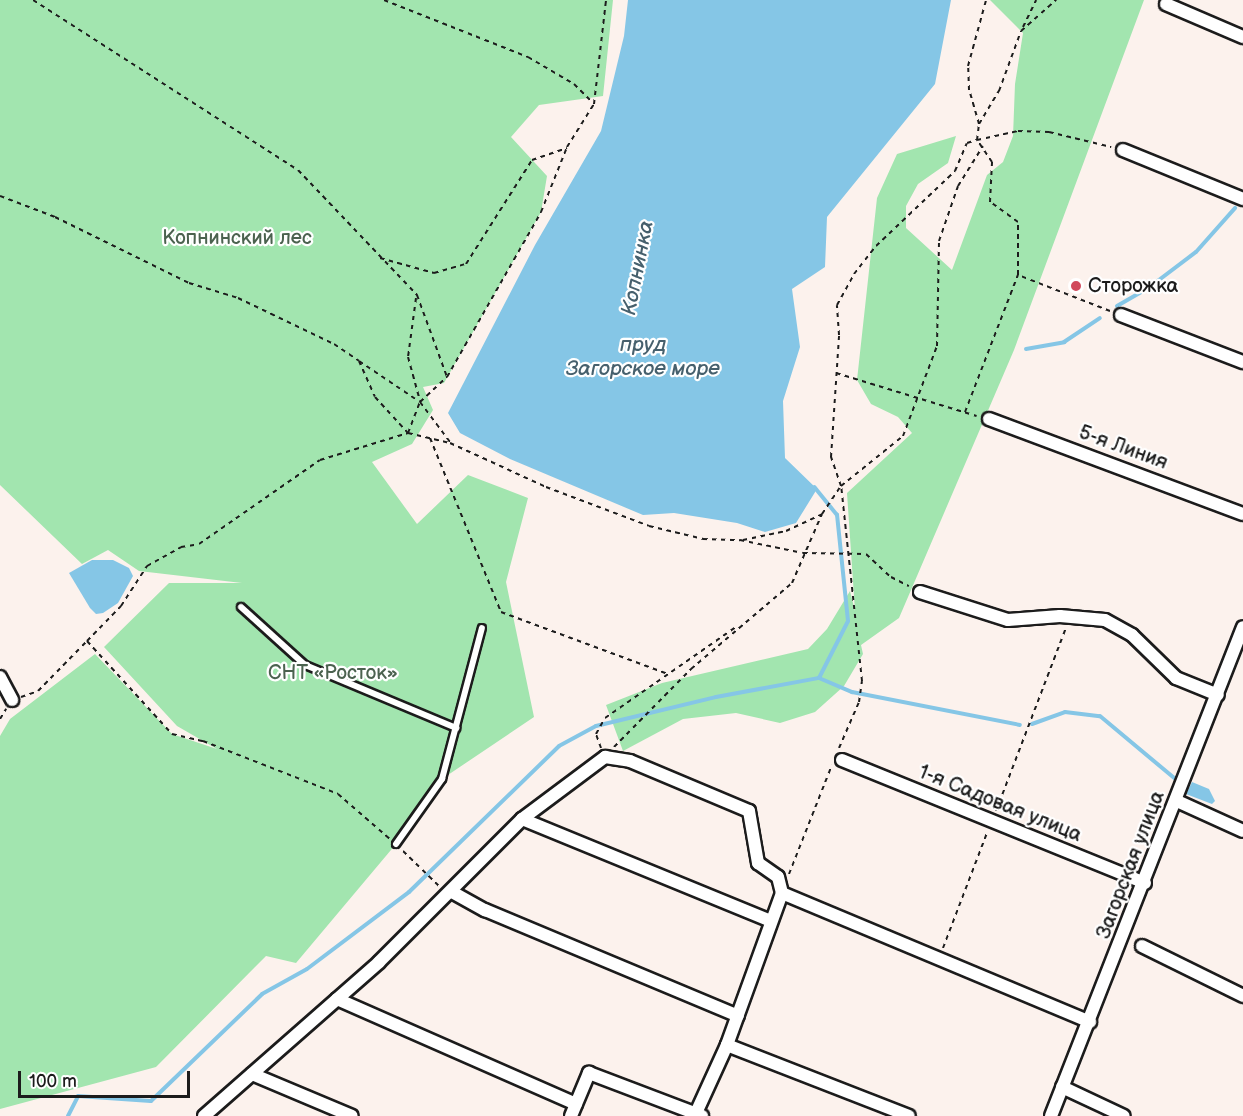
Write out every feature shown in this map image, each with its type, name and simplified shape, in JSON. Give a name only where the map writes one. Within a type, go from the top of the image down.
[{"type":"street","points":[[1166,4],[1243,37]]},
{"type":"street","points":[[1123,150],[1243,199]]},
{"type":"street","points":[[1121,315],[1243,362]]},
{"type":"street","name":"5-я Линия","points":[[989,419],[1243,514]]},
{"type":"street","points":[[920,592],[1008,620],[1071,617],[1105,620],[1132,635],[1176,678],[1218,695]]},
{"type":"street","name":"Загорская улица","points":[[1051,1116],[1218,695],[1237,661],[1243,627]]},
{"type":"street","points":[[0,677],[12,700]]},
{"type":"street","points":[[204,1116],[337,999],[452,892],[522,819],[605,757],[630,761],[749,811],[758,863],[778,877],[782,893],[738,1016],[699,1115],[589,1073],[574,1110],[337,999]]},
{"type":"street","name":"1-я Садовая улица","points":[[842,760],[1144,883]]},
{"type":"street","points":[[1177,801],[1243,831]]},
{"type":"street","points":[[522,819],[771,921]]},
{"type":"street","points":[[452,892],[485,910],[738,1016]]},
{"type":"street","points":[[782,893],[1089,1022]]},
{"type":"street","points":[[1142,945],[1243,996]]},
{"type":"street","points":[[727,1045],[909,1116]]},
{"type":"street","points":[[252,1074],[352,1116]]},
{"type":"street","points":[[1062,1087],[1124,1116]]},
{"type":"lane","points":[[241,607],[305,665],[456,728]]},
{"type":"lane","points":[[396,844],[442,779],[482,628]]},
{"type":"path","points":[[33,0],[298,170],[377,257],[417,295],[447,377]]},
{"type":"path","points":[[384,0],[528,57],[574,84],[594,104]]},
{"type":"path","points":[[408,433],[420,402],[447,377],[541,212],[567,147],[594,104],[606,0]]},
{"type":"path","points":[[977,140],[979,124],[969,90],[968,66],[986,0]]},
{"type":"path","points":[[979,124],[999,91],[1021,30],[1036,0]]},
{"type":"path","points":[[1021,30],[1056,0]]},
{"type":"path","points":[[782,893],[859,702],[862,681],[845,553],[841,486],[831,457],[837,373],[837,305],[854,274],[901,218],[955,171],[967,143],[1018,131],[1049,132],[1123,150]]},
{"type":"path","points":[[965,412],[1018,275],[1018,222],[990,202],[992,162],[977,140]]},
{"type":"path","points":[[596,734],[606,718],[736,627],[792,583],[803,553],[822,514],[836,492],[903,436],[937,346],[939,241],[958,186],[983,146]]},
{"type":"path","points":[[377,257],[434,273],[466,264],[532,160],[567,147]]},
{"type":"path","points":[[0,196],[55,217],[189,283],[238,298],[334,344],[420,402],[450,443]]},
{"type":"path","points":[[1018,275],[1099,307]]},
{"type":"path","points":[[417,295],[408,357],[420,402]]},
{"type":"path","points":[[359,361],[375,397],[408,433]]},
{"type":"path","points":[[837,373],[989,419]]},
{"type":"path","points":[[12,700],[38,691],[121,606],[147,566],[181,547],[199,544],[320,460],[408,433],[450,443],[546,487],[649,526],[703,539],[740,540],[803,553],[866,554],[891,577],[920,592]]},
{"type":"path","points":[[430,438],[501,612],[669,674]]},
{"type":"path","points":[[740,540],[786,531],[822,514]]},
{"type":"path","points":[[939,959],[1071,617]]},
{"type":"path","points":[[605,757],[736,627]]},
{"type":"path","points":[[87,641],[172,734],[203,741],[338,795],[396,844],[444,891],[452,892]]},
{"type":"green space","name":"Копнинский лес","points":[[0,0],[613,0],[603,96],[539,105],[511,137],[547,176],[541,212],[444,383],[423,387],[433,410],[412,444],[372,462],[417,524],[468,475],[528,498],[506,582],[534,717],[442,779],[396,844],[296,963],[266,956],[156,1067],[0,1109],[0,736],[10,719],[95,654],[172,734],[217,749],[177,726],[104,647],[169,583],[242,583],[139,571],[108,550],[82,564],[0,485]]},
{"type":"green space","points":[[990,0],[1144,0],[1014,350],[899,618],[861,645],[863,654],[844,686],[815,712],[780,723],[736,713],[683,719],[623,751],[606,705],[662,683],[808,649],[827,629],[850,591],[855,611],[847,493],[912,433],[898,417],[871,404],[857,380],[877,198],[897,154],[956,136],[948,163],[918,184],[906,206],[906,228],[952,270],[987,175],[1003,162],[1013,136],[1015,84],[1023,33]]},
{"type":"water","name":"пруд Загорское море","points":[[628,0],[951,0],[935,84],[827,217],[825,267],[792,289],[800,347],[783,401],[785,458],[817,489],[796,523],[765,532],[737,523],[674,513],[643,515],[510,459],[460,433],[448,413],[535,245],[601,131],[624,36]]},
{"type":"water","points":[[92,560],[113,560],[129,568],[133,576],[118,603],[103,613],[96,614],[69,573]]},
{"type":"water","points":[[1192,782],[1209,789],[1215,801],[1212,804],[1186,794]]},
{"type":"waterway","points":[[1117,306],[1147,289],[1196,252],[1235,208]]},
{"type":"waterway","points":[[1026,349],[1064,342],[1100,318]]},
{"type":"waterway","points":[[68,1116],[78,1096],[151,1101],[262,994],[307,969],[409,892],[559,746],[596,726],[716,697],[819,678],[848,621],[837,515],[814,487]]},
{"type":"waterway","points":[[819,678],[852,692],[1020,725]]},
{"type":"waterway","points":[[1032,724],[1065,712],[1100,716],[1179,782]]},
{"type":"place","name":"Сторожка","points":[[1076,286]]},
{"type":"water label","name":"Копнинка","points":[[638,268]]},
{"type":"park label","name":"СНТ «Росток»","points":[[333,673]]}]
